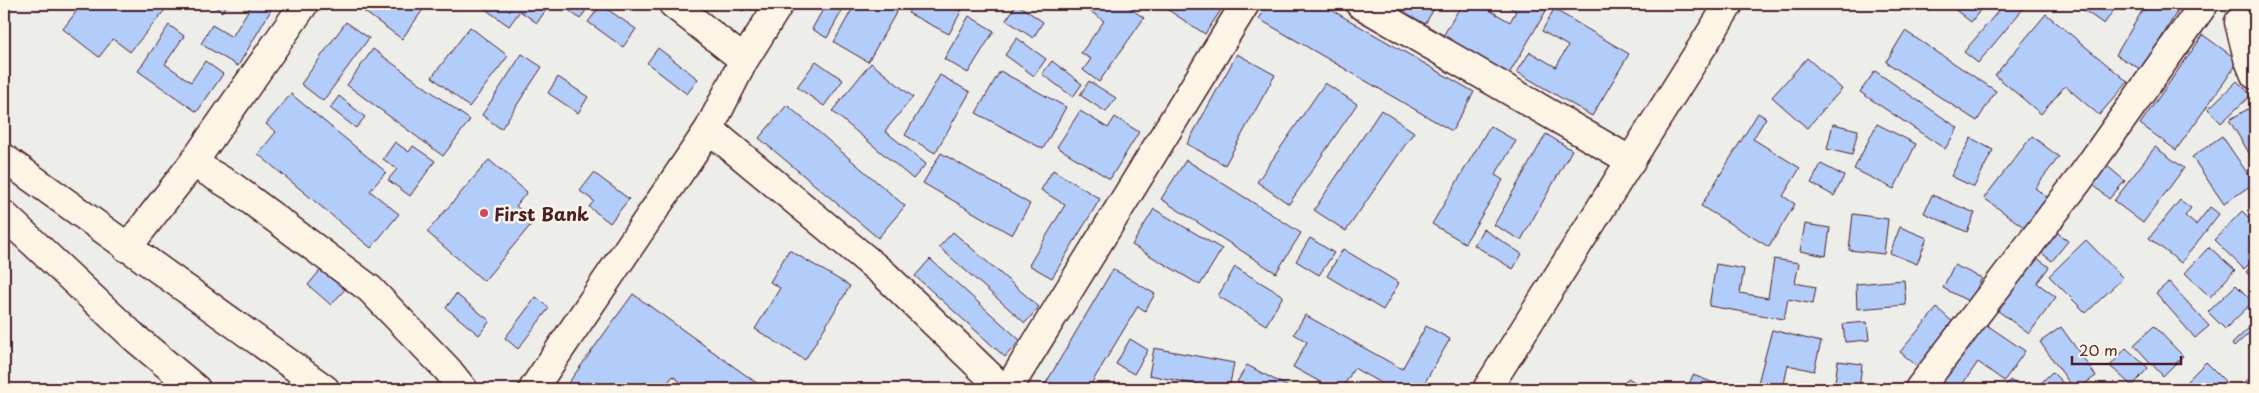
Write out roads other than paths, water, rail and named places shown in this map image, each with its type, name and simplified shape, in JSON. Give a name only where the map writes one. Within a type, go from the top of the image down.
[{"type":"street","points":[[127,248],[193,163],[304,4]]},
{"type":"street","points":[[673,4],[744,60]]},
{"type":"street","points":[[534,389],[709,130],[744,60],[779,4]]},
{"type":"street","points":[[1008,389],[1244,4]]},
{"type":"street","points":[[1360,4],[1631,161]]},
{"type":"street","points":[[1487,389],[1729,4]]},
{"type":"street","points":[[1919,389],[2079,180],[2204,4]]},
{"type":"street","points":[[2214,4],[2247,27],[2248,58],[2255,74]]},
{"type":"street","points":[[709,130],[885,275],[1003,389]]},
{"type":"street","points":[[4,158],[325,389]]},
{"type":"street","points":[[193,163],[233,186],[370,290],[447,369],[463,389]]},
{"type":"street","points":[[4,215],[135,338],[196,389]]},
{"type":"place","name":"First Bank","points":[[484,213]]}]
